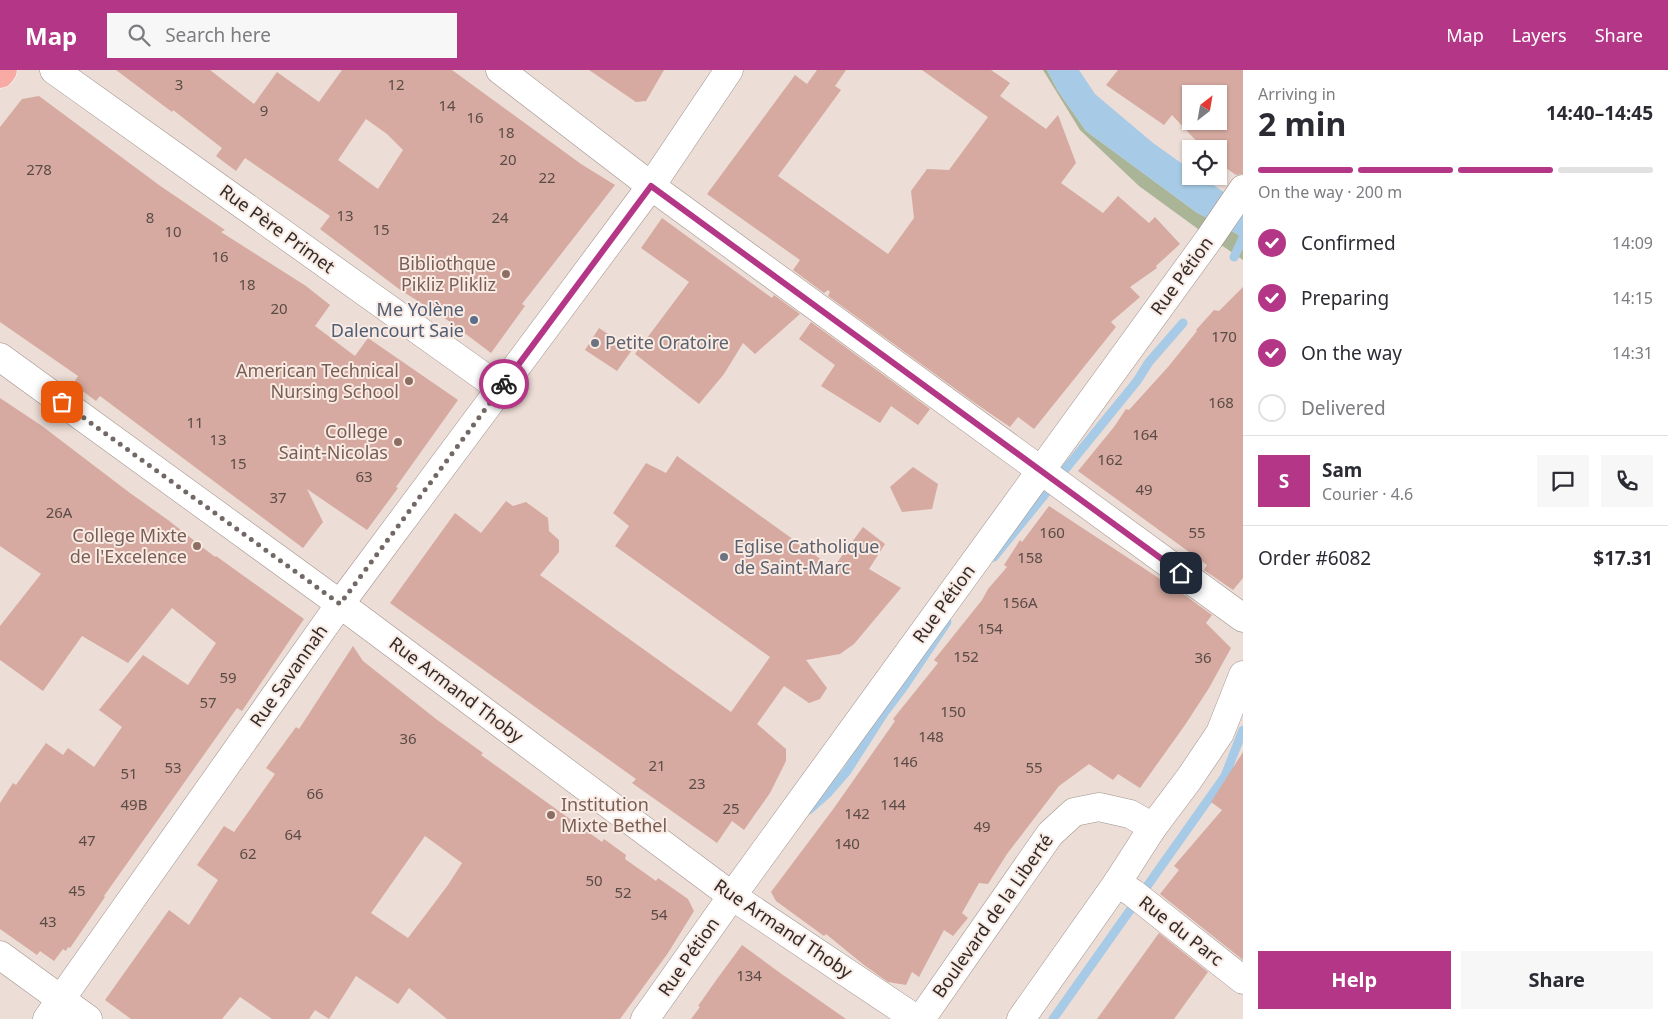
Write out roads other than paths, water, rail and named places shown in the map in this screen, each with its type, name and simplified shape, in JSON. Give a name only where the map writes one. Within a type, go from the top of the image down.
[{"type":"main road","points":[[0,74],[3,70]]},
{"type":"street","name":"Rue Père Primet","points":[[54,70],[501,389]]},
{"type":"street","points":[[500,70],[651,186],[1243,618]]},
{"type":"street","name":"Rue Savannah","points":[[54,1009],[340,604],[651,186],[729,70]]},
{"type":"street","name":"Rue Pétion","points":[[645,1019],[732,896],[1050,477],[1243,189]]},
{"type":"street","name":"Rue Armand Thoby","points":[[0,357],[340,604],[732,896],[916,1019]]},
{"type":"street","points":[[1021,1019],[1131,892],[1153,827],[1220,733],[1243,675]]},
{"type":"street","name":"Boulevard de la Liberté","points":[[921,1019],[1050,834],[1074,812],[1099,807],[1130,814],[1153,827]]},
{"type":"street","name":"Rue du Parc","points":[[1131,892],[1243,980]]},
{"type":"street","points":[[0,955],[54,1009],[88,1019]]},
{"type":"water","points":[[1047,70],[1079,70],[1095,94],[1153,143],[1182,164],[1182,185],[1213,185],[1243,205],[1243,239],[1196,212],[1086,131],[1058,91]]},
{"type":"waterway","points":[[1234,257],[1243,238]]},
{"type":"waterway","points":[[994,557],[1137,381],[1149,362],[1183,323]]},
{"type":"waterway","points":[[809,810],[827,794],[847,771],[884,713],[947,622]]},
{"type":"waterway","points":[[1053,1019],[1225,776],[1243,730]]},
{"type":"place","name":"Bibliothque Pikliz Plikliz","points":[[506,274]]},
{"type":"place","name":"Me Yolène Dalencourt Saie","points":[[474,320]]},
{"type":"place","name":"Petite Oratoire","points":[[595,343]]},
{"type":"place","name":"American Technical Nursing School","points":[[409,381]]},
{"type":"place","name":"College Saint-Nicolas","points":[[398,442]]},
{"type":"place","name":"College Mixte de l'Excelence","points":[[197,546]]},
{"type":"place","name":"Eglise Catholique de Saint-Marc","points":[[724,557]]},
{"type":"place","name":"Institution Mixte Bethel","points":[[551,815]]}]
